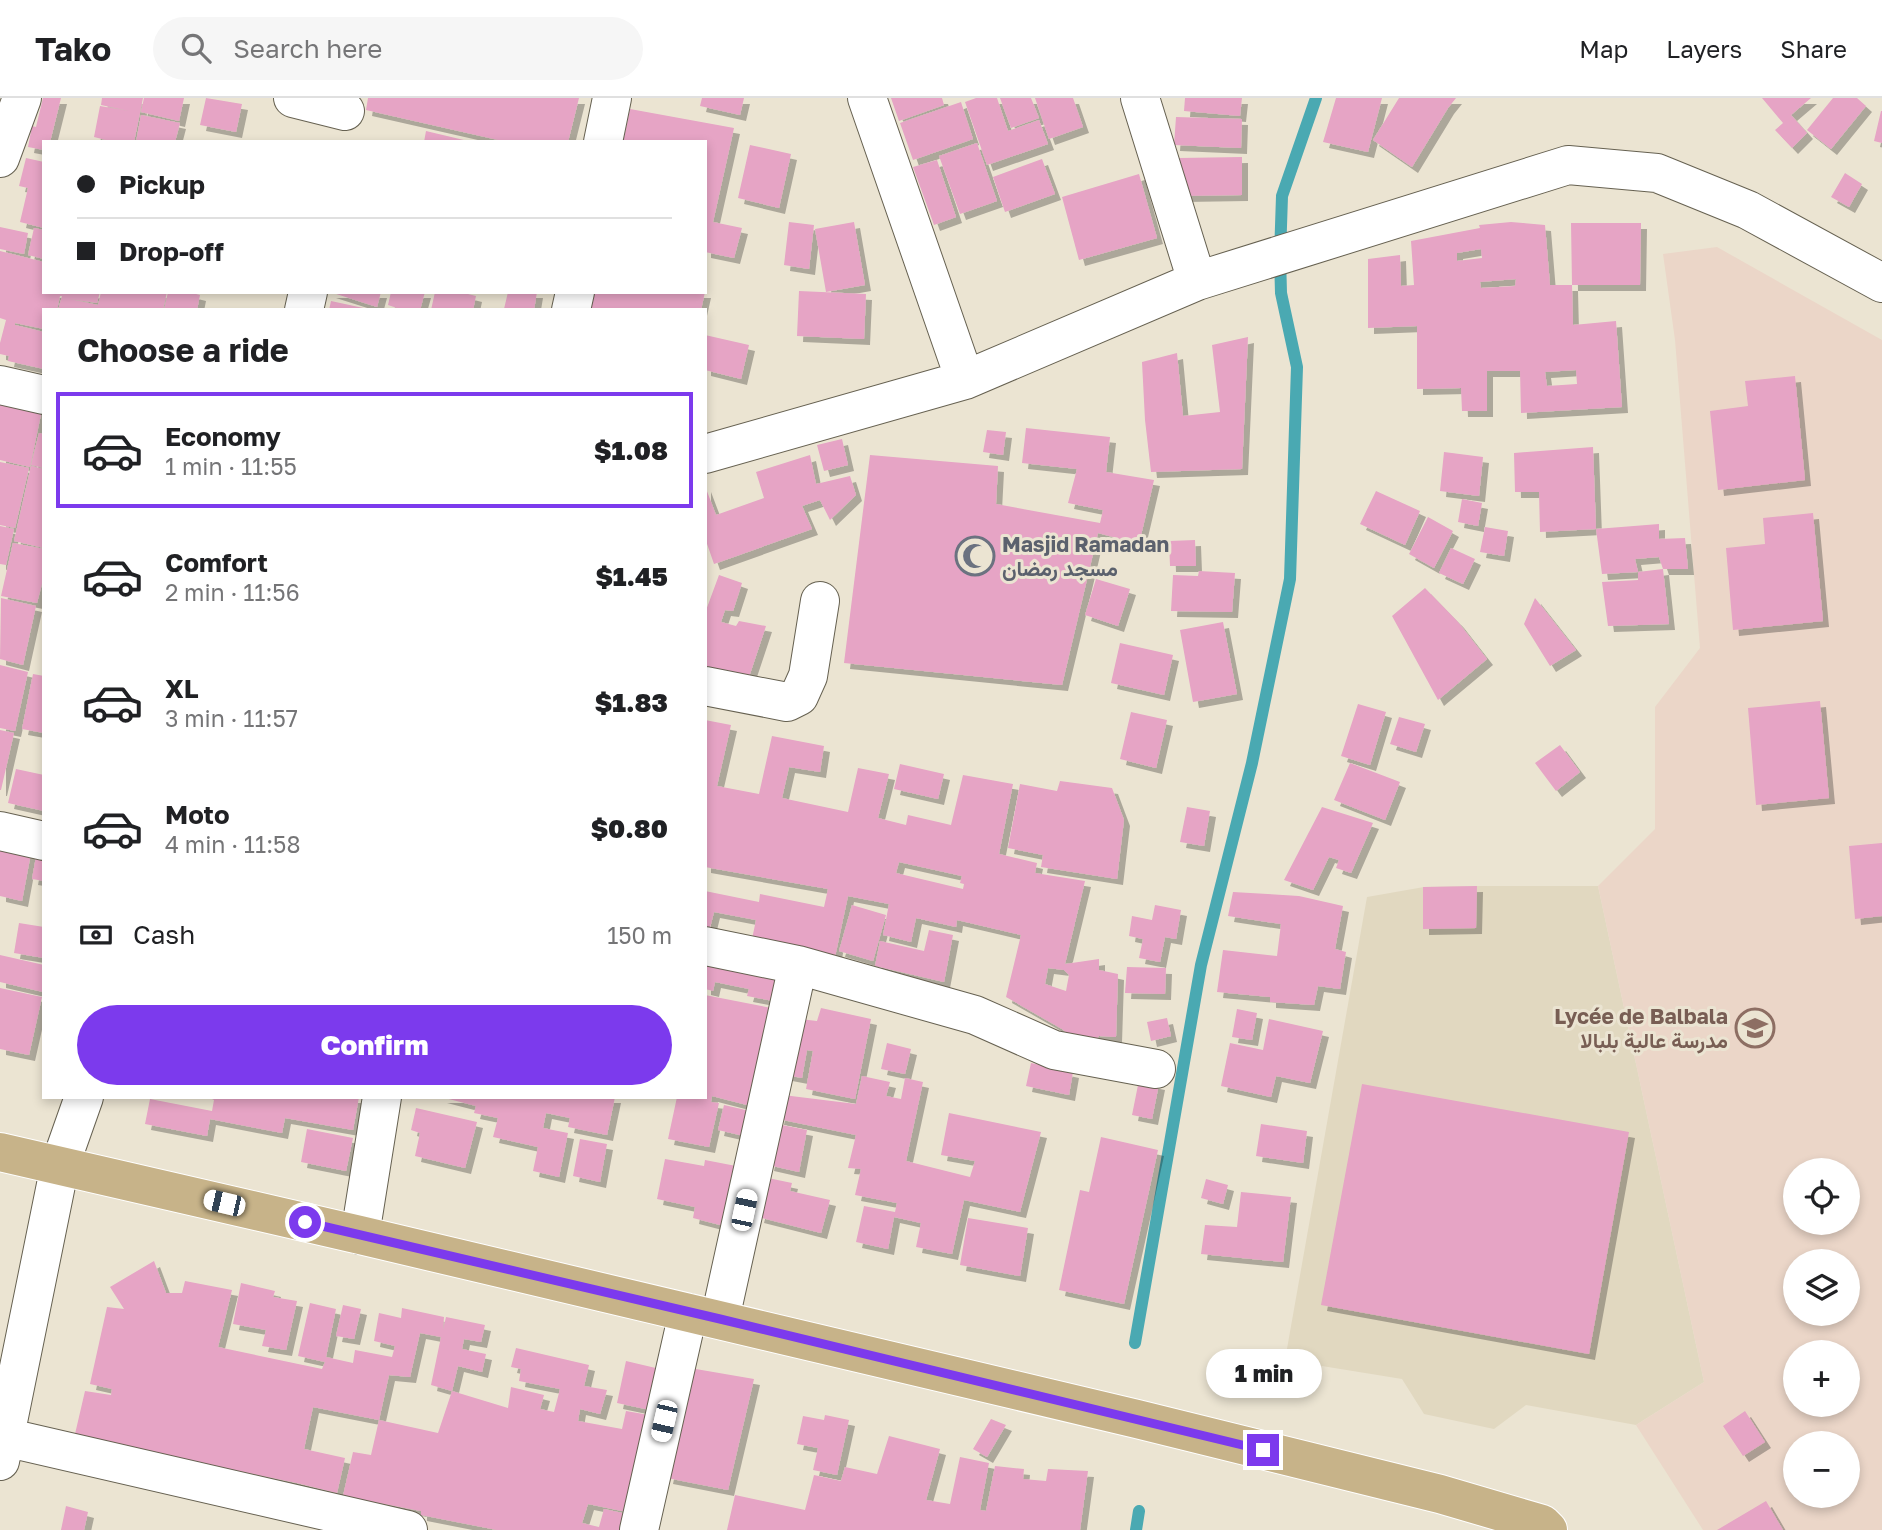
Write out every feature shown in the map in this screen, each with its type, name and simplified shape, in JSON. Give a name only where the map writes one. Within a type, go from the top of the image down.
[{"type":"main road","points":[[0,1152],[1137,1419],[1440,1494],[1542,1524],[1548,1530]]},
{"type":"street","points":[[0,158],[22,98]]},
{"type":"street","points":[[293,98],[344,117]]},
{"type":"street","points":[[603,140],[612,98]]},
{"type":"street","points":[[867,98],[965,380]]},
{"type":"street","points":[[1140,98],[1196,281]]},
{"type":"street","points":[[707,453],[965,380],[1196,281],[1569,165],[1657,173],[1748,211],[1882,283]]},
{"type":"street","points":[[0,385],[42,395]]},
{"type":"street","points":[[707,687],[787,702],[799,696],[808,676],[820,601]]},
{"type":"street","points":[[0,831],[42,841]]},
{"type":"street","points":[[707,946],[798,965],[975,1015],[1054,1050],[1156,1069]]},
{"type":"street","points":[[639,1530],[704,1316],[798,965]]},
{"type":"street","points":[[83,1099],[60,1165],[1,1445],[408,1530]]},
{"type":"street","points":[[360,1235],[382,1099]]},
{"type":"shaded area","name":"Lycée de Balbala مدرسة عالية بلبالا","points":[[1717,247],[1882,340],[1882,1530],[1703,1530],[1636,1425],[1704,1382],[1598,886],[1655,829],[1655,707],[1700,648],[1675,340],[1663,254]]},
{"type":"shaded area","points":[[1598,886],[1704,1382],[1636,1425],[1526,1405],[1494,1429],[1424,1414],[1402,1379],[1285,1360],[1367,897],[1424,887]]},
{"type":"building","points":[[43,98],[61,98],[50,140],[42,140],[42,150],[28,147],[32,126],[36,127]]},
{"type":"building","points":[[102,98],[143,98],[134,140],[106,140],[94,137],[100,106],[129,111],[101,105]]},
{"type":"building","points":[[144,98],[184,98],[179,121],[141,112]]},
{"type":"building","points":[[206,98],[242,104],[236,132],[200,125]]},
{"type":"building","points":[[368,98],[579,98],[568,140],[498,140],[366,110]]},
{"type":"building","points":[[702,98],[744,98],[740,115],[700,106]]},
{"type":"building","points":[[891,98],[942,98],[944,105],[899,121]]},
{"type":"building","points":[[976,98],[997,98],[1008,131],[1039,120],[1048,144],[987,165],[965,102]]},
{"type":"building","points":[[1000,98],[1031,98],[1039,118],[1011,128]]},
{"type":"building","points":[[1035,98],[1073,98],[1083,127],[1049,139]]},
{"type":"building","points":[[1185,98],[1242,98],[1240,116],[1184,111]]},
{"type":"building","points":[[1336,98],[1382,98],[1368,152],[1323,142]]},
{"type":"building","points":[[1399,98],[1456,98],[1412,167],[1373,140]]},
{"type":"building","points":[[1762,98],[1811,98],[1791,115],[1807,133],[1792,148],[1775,130],[1783,123]]},
{"type":"building","points":[[1833,98],[1857,98],[1866,106],[1831,149],[1807,130]]},
{"type":"building","points":[[961,102],[973,139],[913,160],[900,123]]},
{"type":"building","points":[[630,109],[734,128],[713,222],[742,228],[734,258],[707,252],[707,140],[623,140]]},
{"type":"building","points":[[1882,111],[1882,143],[1874,141]]},
{"type":"building","points":[[141,115],[180,123],[176,140],[136,140]]},
{"type":"building","points":[[1176,117],[1242,119],[1241,148],[1174,145]]},
{"type":"building","points":[[426,131],[464,140],[424,140]]},
{"type":"building","points":[[977,143],[997,201],[960,214],[939,156]]},
{"type":"building","points":[[750,145],[791,154],[779,208],[738,198]]},
{"type":"building","points":[[1242,157],[1242,195],[1179,196],[1179,158]]},
{"type":"building","points":[[26,158],[42,162],[42,228],[20,222],[28,188],[19,186]]},
{"type":"building","points":[[1042,159],[1055,194],[1005,212],[993,177]]},
{"type":"building","points":[[937,160],[956,217],[934,225],[913,167]]},
{"type":"building","points":[[1845,173],[1862,184],[1849,207],[1831,197]]},
{"type":"building","points":[[1139,174],[1157,238],[1079,260],[1062,197]]},
{"type":"building","points":[[789,222],[814,225],[809,269],[784,265]]},
{"type":"building","points":[[854,222],[865,285],[826,292],[815,229]]},
{"type":"building","points":[[1511,222],[1545,225],[1550,285],[1572,285],[1573,325],[1616,321],[1622,407],[1521,413],[1520,371],[1487,371],[1487,411],[1462,411],[1461,388],[1417,389],[1417,326],[1368,328],[1368,259],[1400,255],[1401,286],[1414,285],[1411,241],[1480,228],[1479,225]],"holes":[[[1481,249],[1482,258],[1457,261],[1457,253]],[[1516,279],[1515,286],[1481,288],[1480,282]],[[1576,370],[1577,384],[1547,386],[1545,372]]]},
{"type":"building","points":[[1571,223],[1641,223],[1640,285],[1572,285]]},
{"type":"building","points":[[0,227],[28,233],[24,254],[0,249]]},
{"type":"building","points":[[34,228],[42,230],[42,258],[28,255]]},
{"type":"building","points":[[0,251],[42,262],[42,294],[99,294],[97,303],[70,299],[98,305],[101,294],[167,294],[163,308],[59,308],[60,296],[57,308],[42,308],[42,329],[15,323],[42,332],[42,369],[8,361],[9,356],[0,354],[6,320],[0,318]]},
{"type":"building","points":[[799,291],[866,294],[864,339],[797,336]]},
{"type":"building","points":[[168,294],[200,295],[197,308],[164,308]]},
{"type":"building","points":[[336,294],[380,294],[377,307]]},
{"type":"building","points":[[391,294],[424,294],[421,308],[397,308],[388,305]]},
{"type":"building","points":[[435,294],[476,296],[473,308],[431,308]]},
{"type":"building","points":[[508,294],[537,294],[534,308],[504,308]]},
{"type":"building","points":[[585,294],[705,294],[701,308],[581,308]]},
{"type":"building","points":[[331,301],[363,308],[329,308]]},
{"type":"building","points":[[707,335],[749,345],[741,379],[707,370]]},
{"type":"building","points":[[1248,337],[1242,469],[1151,472],[1142,362],[1177,353],[1183,416],[1220,412],[1212,345]]},
{"type":"building","points":[[1795,376],[1805,480],[1718,490],[1710,411],[1748,406],[1745,381]]},
{"type":"building","points":[[0,395],[42,400],[30,467],[0,460]]},
{"type":"building","name":"Masjid Ramadan مسجد رمضان","points":[[1026,428],[1110,437],[1106,472],[1154,480],[1139,544],[1098,533],[1062,685],[844,663],[870,455],[998,466],[996,504],[1100,523],[1103,510],[1068,503],[1077,469],[1022,463]]},
{"type":"building","points":[[987,430],[1006,432],[1003,455],[983,452]]},
{"type":"building","points":[[39,433],[42,434],[42,468],[31,465]]},
{"type":"building","points":[[842,439],[848,465],[824,471],[817,445]]},
{"type":"building","points":[[1593,447],[1596,529],[1540,532],[1539,492],[1515,492],[1514,453]]},
{"type":"building","points":[[1444,452],[1483,457],[1479,496],[1440,491]]},
{"type":"building","points":[[810,455],[816,484],[850,476],[856,495],[830,520],[820,500],[802,506],[812,529],[714,564],[707,544],[707,491],[716,515],[764,498],[756,472]]},
{"type":"building","points":[[0,462],[29,468],[15,528],[0,525]]},
{"type":"building","points":[[31,466],[42,469],[42,548],[14,541]]},
{"type":"building","points":[[1376,491],[1420,511],[1405,545],[1360,524]]},
{"type":"building","points":[[1462,499],[1482,503],[1478,526],[1458,522]]},
{"type":"building","points":[[1813,513],[1823,621],[1733,630],[1726,548],[1765,544],[1763,518]]},
{"type":"building","points":[[1428,517],[1453,531],[1434,568],[1409,554]]},
{"type":"building","points":[[1659,524],[1659,539],[1685,538],[1688,569],[1663,569],[1659,557],[1635,559],[1638,572],[1602,574],[1596,529]]},
{"type":"building","points":[[0,526],[14,529],[6,565],[0,564]]},
{"type":"building","points":[[1485,527],[1508,531],[1504,556],[1480,552]]},
{"type":"building","points":[[1195,540],[1196,566],[1170,566],[1169,541]]},
{"type":"building","points":[[13,543],[42,549],[42,584],[37,603],[1,596]]},
{"type":"building","points":[[1451,548],[1475,559],[1463,584],[1439,573]]},
{"type":"building","points":[[1663,569],[1669,624],[1608,626],[1602,582],[1638,580],[1638,572]]},
{"type":"building","points":[[1199,571],[1235,573],[1232,612],[1171,611],[1173,575],[1198,576]]},
{"type":"building","points":[[719,575],[742,583],[733,611],[725,610],[721,622],[736,626],[739,621],[766,626],[746,686],[707,676],[707,608]]},
{"type":"building","points":[[1096,579],[1130,589],[1118,626],[1085,615]]},
{"type":"building","points":[[1425,588],[1458,622],[1487,659],[1438,700],[1392,616]]},
{"type":"building","points":[[1,598],[36,606],[23,665],[0,659]]},
{"type":"building","points":[[1535,598],[1576,650],[1550,666],[1524,624]]},
{"type":"building","points":[[1223,622],[1237,694],[1193,702],[1180,630]]},
{"type":"building","points":[[1120,643],[1173,655],[1164,695],[1111,683]]},
{"type":"building","points":[[0,665],[28,672],[15,731],[0,728]]},
{"type":"building","points":[[33,674],[42,676],[42,733],[22,729]]},
{"type":"building","points":[[1820,701],[1829,798],[1756,805],[1748,708]]},
{"type":"building","points":[[1358,704],[1386,712],[1370,765],[1341,756]]},
{"type":"building","points":[[1131,712],[1167,720],[1156,768],[1120,759]]},
{"type":"building","points":[[1399,717],[1425,724],[1416,752],[1390,744]]},
{"type":"building","points":[[707,720],[731,725],[717,786],[759,794],[772,736],[824,746],[820,772],[789,767],[782,798],[848,812],[858,768],[889,774],[878,818],[906,825],[908,815],[951,825],[963,775],[1013,784],[999,854],[1037,863],[1035,873],[1085,881],[1065,964],[1099,959],[1099,970],[1118,974],[1116,1037],[1099,1036],[1088,1051],[1062,1029],[1006,997],[1021,935],[957,920],[956,927],[916,918],[911,942],[883,935],[889,904],[848,896],[835,957],[752,939],[756,920],[714,912],[710,928],[707,928],[707,891],[759,902],[760,894],[824,907],[828,889],[707,867]],"holes":[[[899,862],[962,876],[960,883],[964,884],[963,889],[896,873]],[[1048,968],[1064,970],[1069,975],[1066,991],[1045,984]]]},
{"type":"building","points":[[0,730],[14,733],[1,790],[0,790]]},
{"type":"building","points":[[1560,745],[1580,772],[1556,791],[1535,763]]},
{"type":"building","points":[[1350,763],[1400,782],[1385,820],[1334,800]]},
{"type":"building","points":[[900,764],[944,774],[938,799],[894,789]]},
{"type":"building","points":[[16,769],[42,775],[42,811],[8,803]]},
{"type":"building","points":[[1060,781],[1112,788],[1124,820],[1117,879],[1041,867],[1043,855],[1008,848],[1020,784],[1057,791]]},
{"type":"building","points":[[1187,807],[1210,811],[1204,846],[1180,842]]},
{"type":"building","points":[[1322,807],[1373,823],[1351,873],[1336,868],[1339,860],[1329,857],[1313,890],[1284,880]]},
{"type":"building","points":[[1882,843],[1882,916],[1855,919],[1849,846]]},
{"type":"building","points":[[0,847],[31,853],[22,901],[0,896]]},
{"type":"building","points":[[37,851],[42,852],[42,881],[32,879]]},
{"type":"building","points":[[1477,886],[1476,928],[1423,929],[1423,887]]},
{"type":"building","points":[[1233,892],[1299,896],[1343,906],[1335,949],[1346,952],[1340,989],[1318,986],[1314,1005],[1270,1002],[1270,997],[1217,992],[1223,950],[1277,956],[1281,924],[1228,916]]},
{"type":"building","points":[[852,905],[886,915],[873,961],[839,951]]},
{"type":"building","points":[[1155,905],[1181,910],[1176,939],[1165,937],[1160,962],[1139,958],[1143,939],[1129,936],[1132,916],[1152,920]]},
{"type":"building","points":[[19,923],[42,927],[42,958],[14,953]]},
{"type":"building","points":[[929,930],[953,935],[944,982],[875,966],[880,941],[924,951]]},
{"type":"building","points":[[0,955],[42,965],[42,992],[0,982]]},
{"type":"building","points":[[707,961],[778,977],[773,1001],[747,996],[749,989],[715,982],[713,991],[707,990]]},
{"type":"building","points":[[1127,967],[1166,968],[1165,994],[1125,993]]},
{"type":"building","points":[[0,988],[42,997],[29,1055],[0,1049]]},
{"type":"building","points":[[707,995],[771,1008],[747,1105],[712,1096],[711,1102],[719,1103],[709,1147],[668,1139],[677,1099],[707,1099]]},
{"type":"building","points":[[821,1008],[871,1019],[855,1099],[806,1089],[813,1051],[807,1050],[802,1078],[781,1074],[800,1019],[817,1021]]},
{"type":"building","points":[[1237,1009],[1257,1013],[1252,1040],[1232,1037]]},
{"type":"building","points":[[1167,1018],[1171,1036],[1151,1041],[1147,1022]]},
{"type":"building","points":[[1269,1019],[1323,1031],[1310,1083],[1276,1076],[1271,1097],[1221,1086],[1230,1043],[1263,1050]]},
{"type":"building","points":[[887,1043],[911,1049],[905,1074],[881,1069]]},
{"type":"building","points":[[1031,1063],[1073,1072],[1069,1095],[1026,1086]]},
{"type":"building","points":[[862,1076],[890,1082],[886,1096],[901,1099],[905,1078],[923,1082],[906,1161],[970,1177],[975,1161],[941,1155],[949,1113],[1041,1132],[1020,1212],[964,1200],[952,1254],[916,1247],[921,1223],[894,1217],[888,1249],[856,1242],[864,1206],[895,1212],[897,1203],[855,1195],[861,1169],[848,1168],[856,1135],[778,1119],[783,1095],[856,1104]]},
{"type":"building","points":[[1139,1080],[1159,1084],[1152,1119],[1132,1115]]},
{"type":"building","points":[[1362,1084],[1629,1132],[1589,1354],[1321,1305]]},
{"type":"building","points":[[150,1099],[212,1111],[212,1099],[359,1099],[353,1130],[285,1118],[282,1133],[210,1119],[207,1136],[145,1124]]},
{"type":"building","points":[[449,1099],[615,1099],[607,1135],[568,1127],[570,1118],[546,1113],[543,1128],[568,1133],[559,1177],[533,1171],[538,1147],[493,1137],[498,1118],[474,1113],[476,1106]]},
{"type":"building","points":[[724,1105],[750,1111],[744,1136],[718,1130]]},
{"type":"building","points":[[416,1108],[477,1122],[465,1168],[415,1156],[420,1133],[411,1130]]},
{"type":"building","points":[[777,1124],[807,1130],[799,1172],[768,1165]]},
{"type":"building","points":[[1261,1124],[1307,1131],[1303,1163],[1256,1156]]},
{"type":"building","points":[[307,1129],[353,1138],[346,1171],[301,1162]]},
{"type":"building","points":[[1101,1137],[1158,1150],[1124,1304],[1059,1290],[1080,1190],[1089,1192]]},
{"type":"building","points":[[580,1139],[607,1144],[600,1182],[573,1176]]},
{"type":"building","points":[[665,1159],[704,1166],[705,1160],[736,1166],[724,1226],[693,1218],[695,1207],[657,1199]]},
{"type":"building","points":[[768,1178],[792,1183],[790,1191],[830,1200],[821,1233],[758,1217]]},
{"type":"building","points":[[1206,1179],[1228,1185],[1223,1204],[1201,1198]]},
{"type":"building","points":[[1241,1192],[1291,1197],[1283,1262],[1201,1254],[1205,1225],[1237,1227]]},
{"type":"building","points":[[968,1218],[1028,1228],[1020,1276],[960,1265]]},
{"type":"building","points":[[154,1261],[166,1293],[182,1293],[185,1281],[232,1290],[218,1347],[322,1369],[325,1362],[298,1356],[310,1303],[336,1309],[326,1357],[353,1363],[355,1350],[392,1357],[395,1346],[374,1341],[379,1313],[401,1318],[402,1308],[444,1317],[443,1330],[446,1317],[485,1325],[481,1342],[464,1339],[462,1349],[486,1354],[482,1372],[458,1366],[452,1391],[431,1385],[441,1337],[420,1333],[410,1377],[389,1375],[379,1420],[313,1407],[304,1449],[345,1458],[337,1493],[75,1434],[85,1391],[111,1395],[112,1389],[90,1384],[107,1307],[124,1309],[110,1287]]},
{"type":"building","points":[[241,1283],[275,1291],[273,1297],[297,1301],[286,1350],[262,1346],[266,1330],[233,1324]]},
{"type":"building","points":[[343,1305],[361,1309],[354,1339],[336,1336]]},
{"type":"building","points":[[516,1348],[589,1365],[584,1386],[607,1390],[600,1414],[580,1409],[578,1421],[622,1429],[626,1411],[649,1415],[627,1512],[588,1504],[582,1523],[599,1527],[604,1509],[627,1514],[624,1530],[497,1530],[421,1515],[421,1511],[343,1496],[353,1452],[371,1455],[379,1420],[438,1433],[452,1391],[508,1408],[511,1387],[544,1395],[540,1409],[554,1412],[560,1389],[519,1381],[521,1369],[511,1367]]},
{"type":"building","points":[[626,1361],[660,1369],[650,1410],[617,1403]]},
{"type":"building","points":[[690,1368],[754,1379],[728,1490],[667,1478]]},
{"type":"building","points":[[1745,1411],[1765,1442],[1743,1456],[1723,1426]]},
{"type":"building","points":[[825,1415],[849,1420],[837,1475],[813,1470],[818,1448],[797,1444],[803,1416],[824,1420]]},
{"type":"building","points":[[991,1419],[1006,1425],[987,1457],[973,1449]]},
{"type":"building","points":[[889,1436],[940,1449],[926,1500],[950,1504],[960,1457],[989,1463],[980,1510],[986,1511],[995,1466],[1024,1469],[1023,1479],[1046,1481],[1048,1469],[1088,1471],[1080,1530],[727,1530],[735,1495],[805,1510],[814,1475],[841,1481],[845,1467],[877,1474]]},
{"type":"building","points":[[1766,1501],[1783,1530],[1717,1530]]},
{"type":"building","points":[[66,1506],[88,1512],[84,1530],[61,1530]]},
{"type":"waterway","points":[[1135,1343],[1201,965],[1252,763],[1290,579],[1297,367],[1281,293],[1282,196],[1316,98]]},
{"type":"waterway","points":[[1136,1530],[1139,1511]]},
{"type":"place","name":"Masjid Ramadan مسجد رمضان","points":[[975,556]]},
{"type":"place","name":"Lycée de Balbala مدرسة عالية بلبالا","points":[[1755,1028]]},
{"type":"route","points":[[305,1222],[1263,1450]]}]
